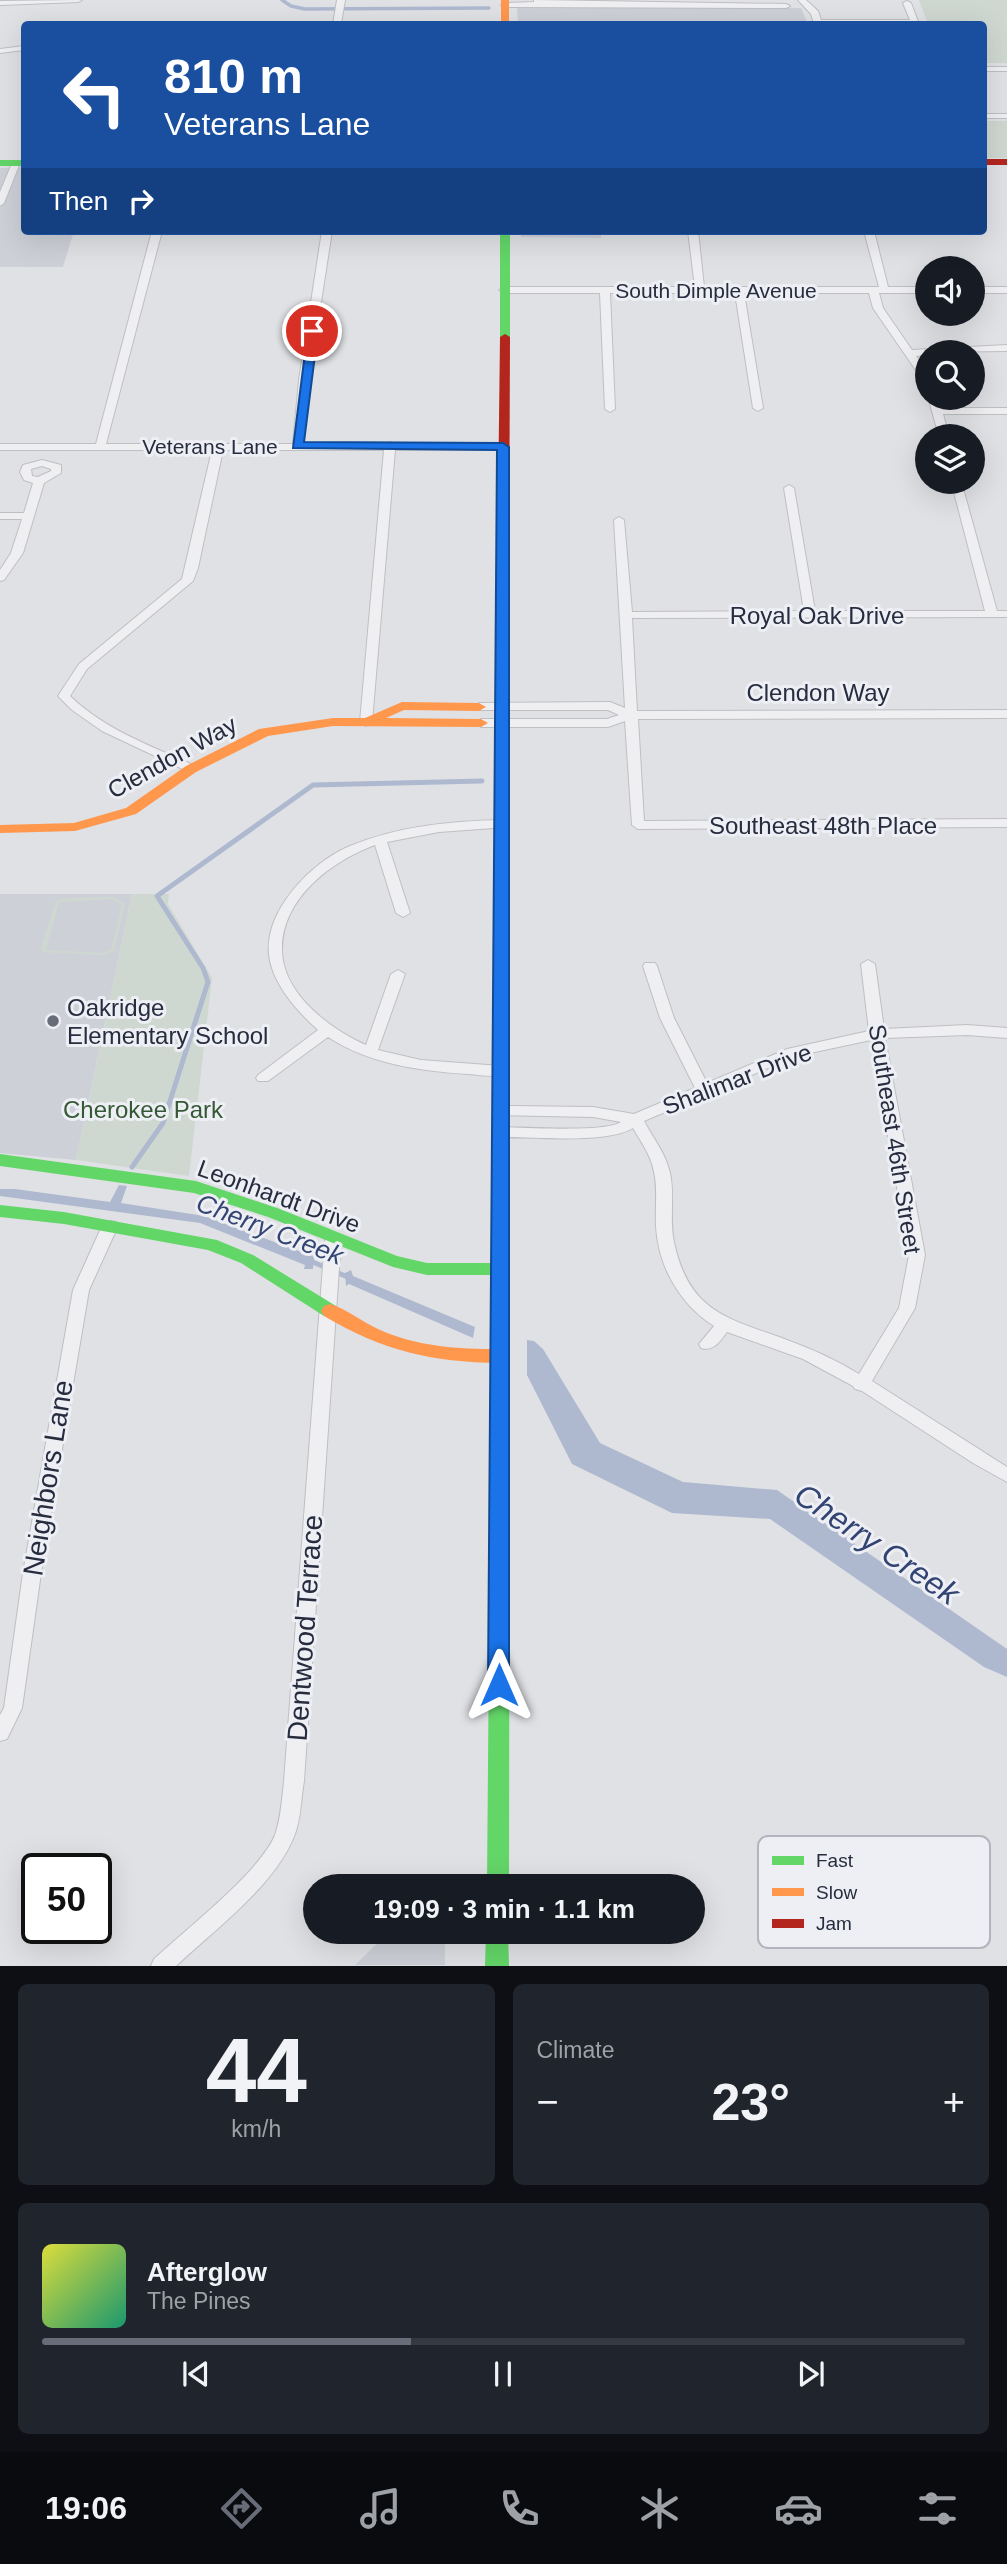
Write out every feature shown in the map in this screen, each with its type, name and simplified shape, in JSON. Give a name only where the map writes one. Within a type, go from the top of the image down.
[{"type":"main road","points":[[505,2],[505,21]]},
{"type":"main road","points":[[987,162],[1007,162]]},
{"type":"main road","points":[[498,1874],[505,235]]},
{"type":"main road","name":"Clendon Way","points":[[0,829],[75,827],[131,811],[191,769],[264,732],[307,724],[366,722],[479,707]]},
{"type":"main road","name":"Clendon Way","points":[[434,715],[481,723]]},
{"type":"main road","name":"Leonhardt Drive","points":[[0,1160],[196,1187],[274,1213],[393,1261],[427,1269],[500,1269]]},
{"type":"main road","points":[[0,1211],[110,1226],[220,1247],[262,1267],[328,1311],[385,1340],[415,1351],[500,1356]]},
{"type":"main road","points":[[497,1944],[497,1965]]},
{"type":"street","points":[[0,3],[78,0]]},
{"type":"street","points":[[338,21],[341,0]]},
{"type":"street","points":[[505,2],[804,2],[815,13],[817,21]]},
{"type":"street","points":[[907,3],[914,21]]},
{"type":"street","points":[[828,10],[831,21]]},
{"type":"street","points":[[0,51],[21,48]]},
{"type":"street","points":[[987,69],[1007,69]]},
{"type":"street","points":[[987,116],[1007,116]]},
{"type":"street","points":[[0,203],[13,163]]},
{"type":"street","points":[[100,447],[156,235]]},
{"type":"street","points":[[298,445],[304,380],[326,235]]},
{"type":"street","points":[[693,235],[700,289]]},
{"type":"street","points":[[870,235],[879,290],[878,308],[915,362]]},
{"type":"street","points":[[605,289],[610,409]]},
{"type":"street","name":"South Dimple Avenue","points":[[504,290],[915,290]]},
{"type":"street","points":[[739,290],[758,408]]},
{"type":"street","points":[[985,290],[1007,290]]},
{"type":"street","points":[[909,353],[1007,348]]},
{"type":"street","points":[[941,424],[937,411],[1007,411]]},
{"type":"street","points":[[366,722],[390,445]]},
{"type":"street","name":"Veterans Lane","points":[[0,447],[503,447]]},
{"type":"street","points":[[191,769],[98,723],[73,706],[64,696],[83,667],[187,581],[218,447]]},
{"type":"street","points":[[0,578],[13,561],[39,481]]},
{"type":"street","points":[[789,488],[810,615]]},
{"type":"street","points":[[960,494],[992,614]]},
{"type":"street","points":[[0,516],[28,516]]},
{"type":"street","points":[[619,520],[628,615],[630,715]]},
{"type":"street","name":"Royal Oak Drive","points":[[628,615],[1007,614]]},
{"type":"street","name":"Clendon Way","points":[[479,707],[610,706],[630,715]]},
{"type":"street","name":"Clendon Way","points":[[481,723],[608,723],[630,715],[1007,714]]},
{"type":"street","name":"Southeast 48th Place","points":[[630,715],[638,825],[1007,823]]},
{"type":"street","points":[[501,1071],[449,1069],[370,1052],[327,1030],[293,993],[276,960],[279,925],[306,881],[337,856],[427,829],[502,824]]},
{"type":"street","points":[[380,841],[403,913]]},
{"type":"street","name":"Southeast 46th Street","points":[[861,1385],[907,1308],[917,1255],[877,1034],[868,964]]},
{"type":"street","points":[[650,966],[666,1015],[704,1091]]},
{"type":"street","points":[[370,1052],[398,974]]},
{"type":"street","points":[[263,1077],[327,1030]]},
{"type":"street","name":"Shalimar Drive","points":[[500,1132],[594,1132],[620,1129],[635,1119],[792,1052],[877,1034],[967,1030],[1007,1033]]},
{"type":"street","name":"Shalimar Drive","points":[[500,1111],[612,1114],[635,1119]]},
{"type":"street","points":[[635,1119],[660,1164],[666,1197],[664,1228],[668,1255],[691,1298],[725,1324],[815,1358],[913,1413],[1007,1475]]},
{"type":"street","name":"Neighbors Lane","points":[[0,1733],[13,1708],[32,1573],[79,1300],[110,1226]]},
{"type":"street","name":"Dentwood Terrace","points":[[161,1965],[237,1895],[270,1860],[285,1836],[294,1781],[333,1239]]},
{"type":"street","points":[[707,1344],[725,1324]]},
{"type":"shaded area","points":[[517,8],[801,8],[807,21],[518,21]]},
{"type":"shaded area","points":[[21,167],[21,235],[73,235],[63,267],[0,267],[0,168]]},
{"type":"shaded area","points":[[521,235],[601,235],[601,238]]},
{"type":"shaded area","name":"Oakridge Elementary School","points":[[0,894],[132,894],[76,1160],[0,1153]]},
{"type":"shaded area","points":[[377,1944],[445,1944],[445,1965],[355,1965]]},
{"type":"green space","points":[[919,0],[1007,0],[1007,63],[987,63],[987,21],[927,21]]},
{"type":"green space","points":[[987,121],[1007,121],[1007,158],[987,158]]},
{"type":"green space","name":"Cherokee Park","points":[[132,894],[169,894],[168,904],[212,978],[189,1176],[76,1160]]},
{"type":"green space","points":[[113,897],[125,904],[114,951],[101,955],[43,952],[41,948],[56,901],[66,898]],"holes":[[[112,899],[122,905],[111,950],[101,953],[46,950],[59,902]]]},
{"type":"water","points":[[119,1185],[127,1186],[121,1203],[204,1216],[307,1254],[309,1250],[314,1258],[313,1269],[304,1269],[305,1265],[200,1223],[0,1196],[0,1189],[15,1189],[110,1202]]},
{"type":"water","points":[[351,1270],[353,1276],[475,1327],[473,1338],[349,1284],[346,1286],[345,1273]]},
{"type":"water","points":[[527,1340],[534,1341],[543,1349],[600,1443],[683,1482],[777,1490],[1007,1649],[1007,1677],[984,1667],[770,1519],[672,1513],[572,1464],[527,1375]]},
{"type":"waterway","points":[[282,0],[291,6],[305,9],[489,8]]},
{"type":"waterway","points":[[132,1167],[163,1123],[208,982],[203,968],[157,896],[313,785],[482,781]]},
{"type":"waterway","name":"Cherry Creek","points":[[308,1260],[350,1278]]},
{"type":"traffic: fast","points":[[0,163],[21,163]]},
{"type":"traffic: fast","points":[[505,235],[505,337]]},
{"type":"traffic: fast","points":[[0,1160],[196,1187],[274,1213],[393,1261],[427,1269],[500,1269]]},
{"type":"traffic: fast","points":[[0,1211],[64,1218],[211,1244],[247,1259],[330,1311]]},
{"type":"traffic: fast","points":[[498,1874],[501,1263]]},
{"type":"traffic: fast","points":[[497,1944],[497,1966]]},
{"type":"traffic: slow","points":[[505,0],[505,21]]},
{"type":"traffic: slow","points":[[502,879],[503,586]]},
{"type":"traffic: slow","points":[[371,720],[402,706],[479,707]]},
{"type":"traffic: slow","points":[[0,829],[75,827],[131,811],[191,769],[264,732],[333,722],[481,723]]},
{"type":"traffic: slow","points":[[330,1311],[372,1334],[411,1348],[452,1354],[500,1356]]},
{"type":"traffic: jam","points":[[987,162],[1007,162]]},
{"type":"traffic: jam","points":[[503,586],[505,337]]},
{"type":"traffic: jam","points":[[501,1263],[502,879]]},
{"type":"place","name":"Oakridge Elementary School","points":[[53,1021]]},
{"type":"route","points":[[312,331],[298,445],[503,447],[499,1685]]}]
